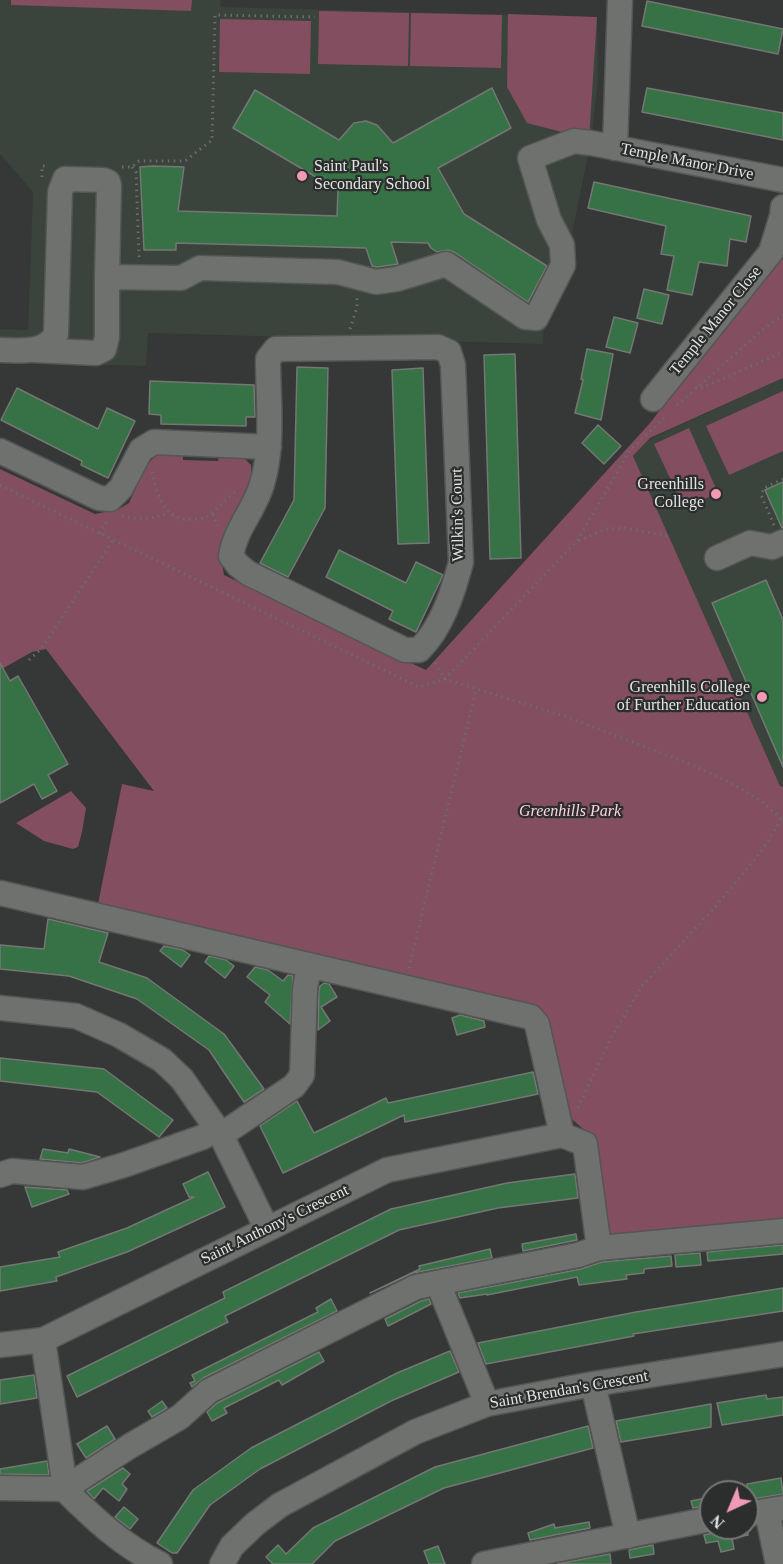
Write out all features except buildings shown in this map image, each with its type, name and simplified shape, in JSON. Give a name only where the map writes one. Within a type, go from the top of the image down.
[{"type":"street","points":[[615,148],[620,0]]},
{"type":"street","name":"Temple Manor Drive","points":[[358,278],[376,282],[397,279],[446,264],[525,317],[536,318],[563,265],[562,245],[549,220],[530,158],[574,141],[783,180]]},
{"type":"street","points":[[0,350],[96,353],[104,349],[110,186],[108,182],[65,179],[60,192],[56,334],[48,345],[33,350]]},
{"type":"street","name":"Temple Manor Close","points":[[663,409],[771,252],[783,207]]},
{"type":"street","points":[[107,277],[181,278],[200,268],[338,272],[358,278]]},
{"type":"street","name":"Wilkin's Court","points":[[438,348],[449,352],[453,365],[461,562],[456,584],[430,639],[419,650],[405,650],[248,573],[231,556],[233,544],[262,485],[269,447],[268,359],[276,349],[438,348]]},
{"type":"street","points":[[0,451],[112,505],[141,450],[154,442],[269,447]]},
{"type":"street","points":[[717,558],[750,543],[772,547],[779,535]]},
{"type":"street","points":[[0,893],[531,1017],[537,1024],[562,1135],[585,1144],[599,1248]]},
{"type":"street","points":[[0,1175],[12,1172],[82,1177],[124,1165],[219,1132],[294,1086],[302,1076],[305,989],[309,966]]},
{"type":"street","points":[[0,1008],[76,1016],[119,1035],[162,1060],[182,1079],[219,1132],[267,1229]]},
{"type":"street","name":"Saint Anthony's Crescent","points":[[0,1345],[43,1340],[387,1170],[562,1135]]},
{"type":"street","points":[[0,1488],[64,1489],[180,1417],[209,1391],[416,1287],[578,1255],[599,1248],[783,1231]]},
{"type":"street","points":[[438,1283],[487,1404]]},
{"type":"street","points":[[43,1340],[64,1489],[89,1514],[139,1554],[160,1564]]},
{"type":"street","name":"Saint Brendan's Crescent","points":[[222,1564],[232,1546],[280,1505],[415,1432],[487,1404],[593,1384],[783,1354]]},
{"type":"street","points":[[593,1384],[628,1536]]},
{"type":"street","points":[[766,1511],[778,1564]]},
{"type":"street","points":[[484,1564],[699,1521]]},
{"type":"path","points":[[120,166],[132,167],[139,161],[185,161],[212,140],[215,15],[315,17]]},
{"type":"path","points":[[42,178],[42,166],[54,166]]},
{"type":"path","points":[[347,348],[347,340],[357,307],[358,278]]},
{"type":"path","points":[[0,485],[419,687],[445,679],[577,541],[630,450],[663,409],[696,387],[783,315]]},
{"type":"path","points":[[696,387],[699,389],[783,352]]},
{"type":"path","points":[[152,468],[158,497],[169,513],[183,519],[207,518],[235,492],[242,494]]},
{"type":"path","points":[[779,535],[761,495],[764,488],[783,479]]},
{"type":"path","points":[[112,505],[120,516],[136,519],[153,519],[169,513]]},
{"type":"path","points":[[100,534],[112,505]]},
{"type":"path","points":[[577,541],[605,529],[626,528],[669,536]]},
{"type":"path","points":[[29,660],[42,648],[113,540]]},
{"type":"path","points":[[430,656],[445,679],[567,717],[690,764],[729,782],[760,801],[782,820],[760,853],[717,905],[642,986],[610,1040],[580,1105],[575,1111]]},
{"type":"path","points":[[404,988],[476,690]]},
{"type":"shaded area","name":"Saint Paul's Secondary School","points":[[0,0],[220,0],[221,7],[597,17],[598,78],[592,136],[565,268],[543,333],[543,344],[148,333],[146,366],[0,362],[0,329],[28,330],[33,192],[0,154]]},
{"type":"shaded area","points":[[783,378],[783,787],[780,786],[633,456],[650,439]]},
{"type":"green space","points":[[11,0],[192,0],[191,11],[11,5]]},
{"type":"green space","points":[[319,11],[409,13],[408,66],[318,64]]},
{"type":"green space","points":[[411,13],[502,15],[501,68],[410,66]]},
{"type":"green space","points":[[508,14],[597,17],[589,139],[527,123],[507,87]]},
{"type":"green space","points":[[220,19],[311,21],[310,74],[219,72]]},
{"type":"green space","name":"Greenhills Park","points":[[783,245],[783,378],[650,438],[633,456],[780,786],[783,787],[783,1222],[606,1243],[591,1136],[566,1114],[542,1020],[97,909],[122,784],[154,791],[46,649],[32,652],[0,670],[0,469],[95,514],[119,509],[129,503],[146,466],[156,455],[183,454],[183,460],[218,461],[219,456],[242,456],[251,465],[252,479],[224,535],[220,551],[224,575],[426,670],[650,423],[779,256]]},
{"type":"green space","points":[[783,391],[783,451],[729,475],[706,426]]},
{"type":"green space","points":[[689,428],[718,493],[684,508],[654,444]]},
{"type":"green space","points":[[71,791],[86,808],[78,847],[73,849],[44,841],[16,823]]},
{"type":"place","name":"Saint Paul's Secondary School","points":[[302,176]]},
{"type":"place","name":"Greenhills College","points":[[716,494]]},
{"type":"place","name":"Greenhills College of Further Education","points":[[762,697]]}]
